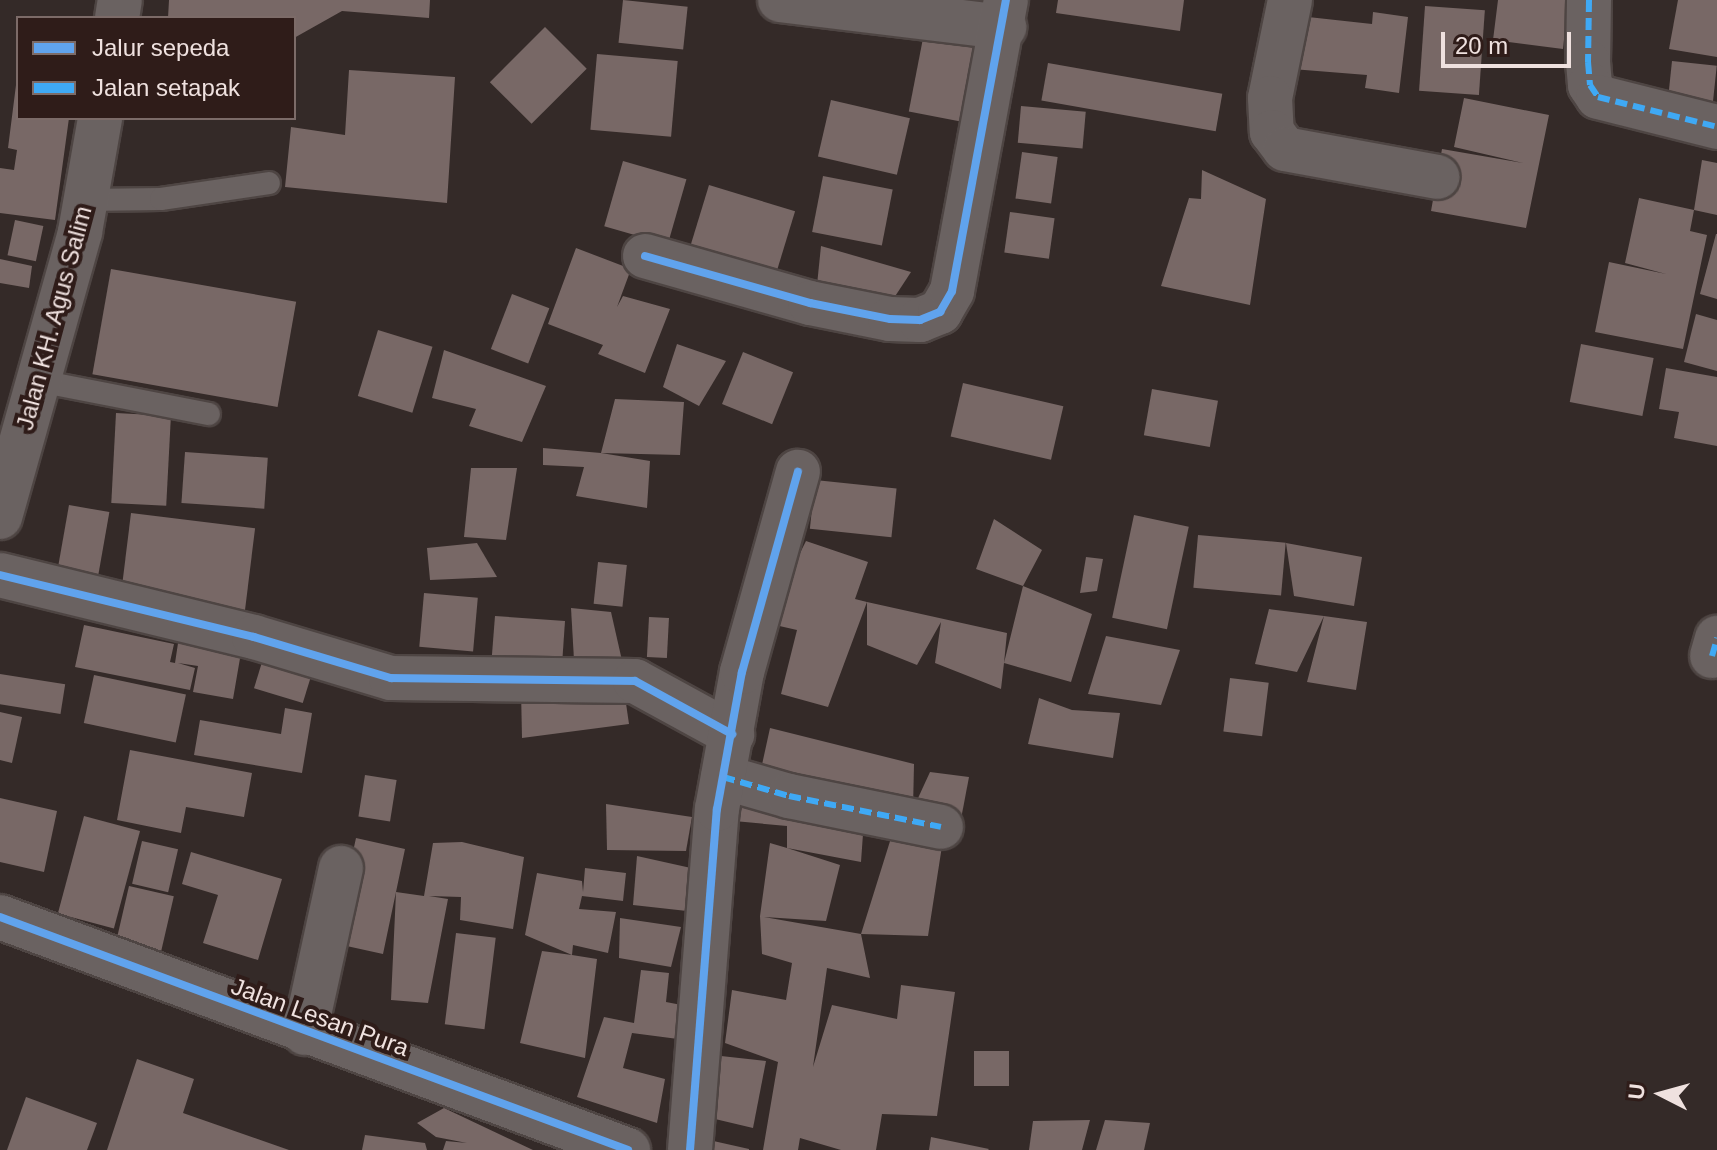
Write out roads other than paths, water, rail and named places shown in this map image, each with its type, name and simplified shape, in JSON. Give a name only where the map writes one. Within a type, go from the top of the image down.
[{"type":"street","points":[[645,256],[810,303],[890,319],[920,320],[940,312],[952,291],[1005,13],[780,0]]},
{"type":"street","points":[[1290,0],[1270,98],[1272,132],[1285,149],[1437,177]]},
{"type":"street","points":[[1589,0],[1590,85],[1598,97],[1717,127]]},
{"type":"street","name":"Jalan KH. Agus Salim","points":[[0,517],[86,200],[100,120]]},
{"type":"street","points":[[690,1150],[723,777],[742,672],[798,472]]},
{"type":"street","points":[[0,575],[254,637],[391,678],[635,681],[732,734]]},
{"type":"street","points":[[723,777],[789,796],[941,827]]},
{"type":"street","points":[[305,1033],[341,868]]},
{"type":"street","name":"Jalan Lesan Pura","points":[[0,917],[305,1033],[628,1150]]},
{"type":"lane","points":[[86,200],[161,199],[269,183]]},
{"type":"lane","points":[[39,381],[209,414]]}]
